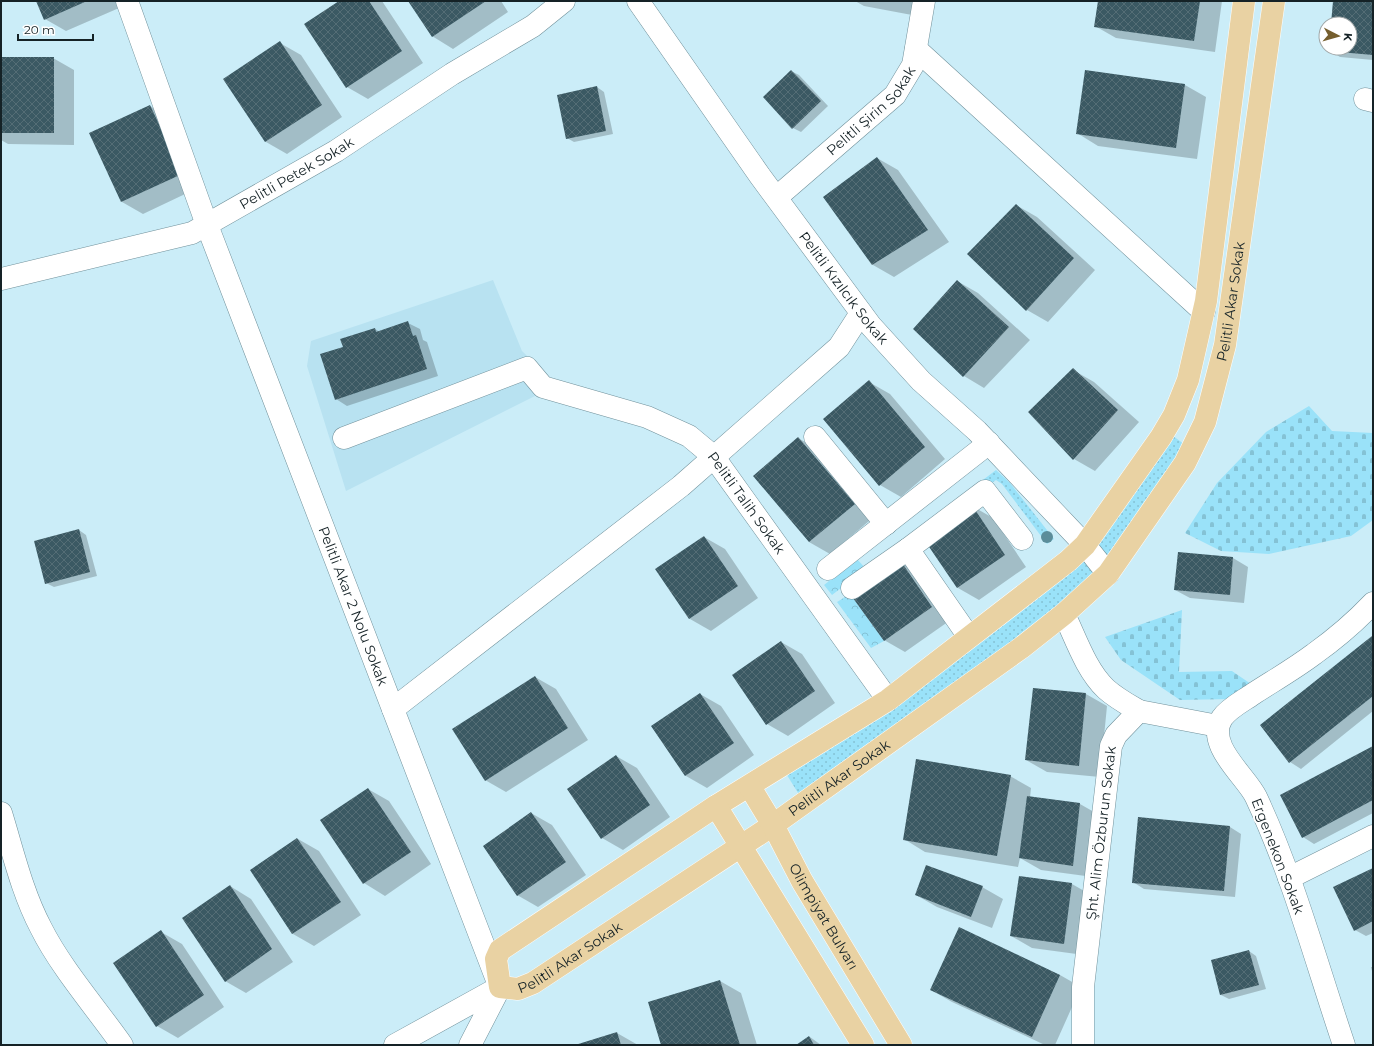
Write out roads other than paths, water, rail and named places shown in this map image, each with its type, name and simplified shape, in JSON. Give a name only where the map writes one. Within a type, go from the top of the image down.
[{"type":"main road","name":"Pelitli Akar Sokak","points":[[1244,1],[1204,312],[1188,380],[1174,415],[1161,437],[1085,545],[1068,561],[888,700],[750,787],[716,806],[500,950],[496,959],[500,987],[518,989],[533,984],[773,825],[1021,648],[1064,614],[1108,574],[1185,463],[1205,422],[1225,344],[1274,1]]},
{"type":"main road","name":"Olimpiyat Bulvarı","points":[[750,787],[773,825],[802,880],[901,1045]]},
{"type":"main road","points":[[716,806],[863,1045]]},
{"type":"street","name":"Pelitli Akar 2 Nolu Sokak","points":[[127,1],[207,225],[500,987]]},
{"type":"street","name":"Pelitli Petek Sokak","points":[[1,279],[192,233],[336,151],[452,74],[533,26],[564,1]]},
{"type":"street","name":"Pelitli Kızılcık Sokak","points":[[638,1],[776,197],[861,313],[921,381],[989,443],[1085,545]]},
{"type":"street","name":"Pelitli Şirin Sokak","points":[[776,197],[895,95],[913,65],[924,1]]},
{"type":"street","points":[[916,49],[1204,312]]},
{"type":"street","points":[[393,710],[681,486],[713,456],[839,346],[861,313]]},
{"type":"street","name":"Pelitli Talih Sokak","points":[[344,438],[527,368],[543,387],[647,417],[689,436],[713,456],[888,700]]},
{"type":"street","points":[[815,437],[886,524]]},
{"type":"street","points":[[828,569],[989,443]]},
{"type":"street","points":[[852,588],[908,549],[985,491],[1022,539]]},
{"type":"street","points":[[1085,545],[1108,574]]},
{"type":"street","points":[[908,549],[969,637]]},
{"type":"street","points":[[1064,614],[1088,664],[1105,688],[1118,699],[1139,711],[1218,726],[1223,718],[1235,706],[1314,654],[1358,618],[1373,603]]},
{"type":"street","name":"Şht. Alim Özburun Sokak","points":[[1083,1045],[1083,987],[1111,746],[1116,735],[1139,711]]},
{"type":"street","name":"Ergenekon Sokak","points":[[1218,726],[1219,739],[1223,751],[1255,795],[1289,878],[1344,1045]]},
{"type":"street","points":[[1,813],[27,898],[41,929],[57,956],[122,1045]]},
{"type":"street","points":[[1289,878],[1373,836]]},
{"type":"street","points":[[395,1045],[500,987]]},
{"type":"street","points":[[470,1045],[500,987]]}]
